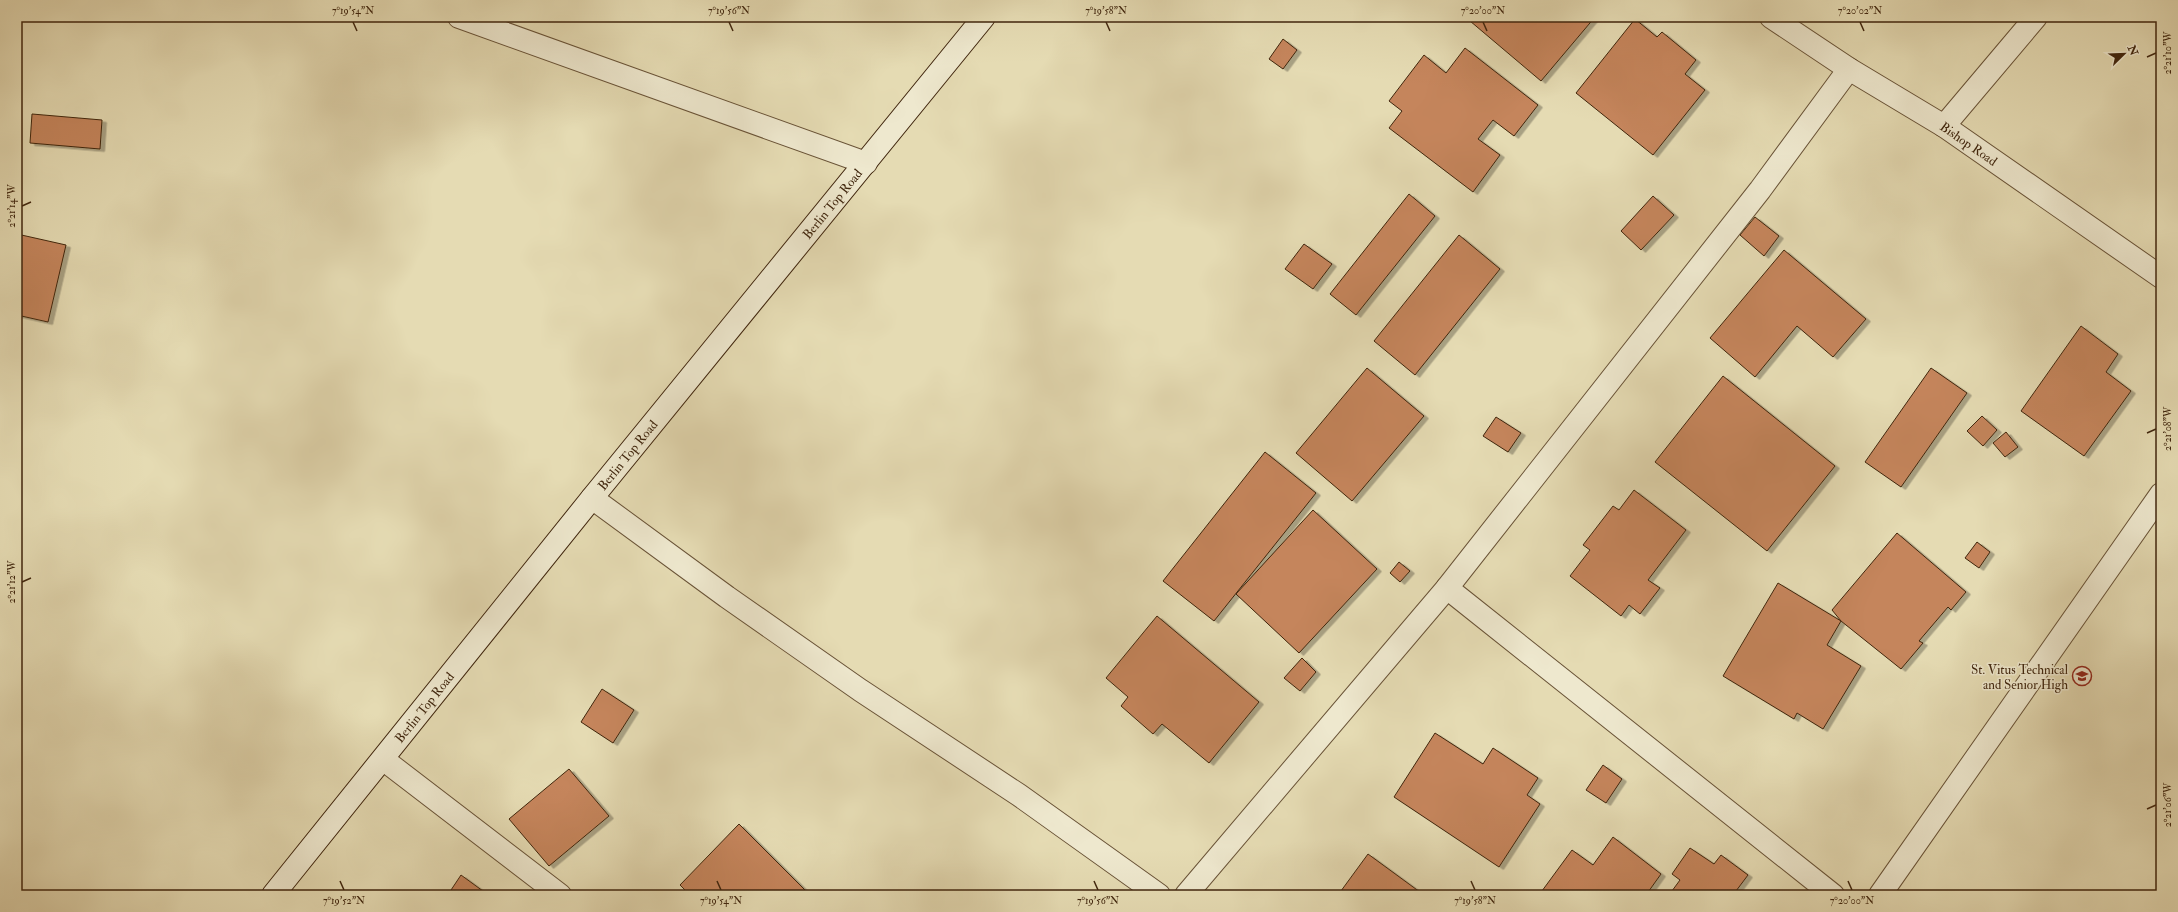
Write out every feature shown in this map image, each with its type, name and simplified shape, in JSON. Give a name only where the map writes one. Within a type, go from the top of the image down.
[{"type":"street","points":[[459,17],[866,163]]},
{"type":"street","name":"Berlin Top Road","points":[[273,895],[384,760],[592,498],[984,17]]},
{"type":"street","name":"Bishop Road","points":[[1771,17],[1849,69],[1944,126],[2161,277]]},
{"type":"street","points":[[1944,126],[2036,17]]},
{"type":"street","points":[[1186,895],[1447,588],[1760,190],[1849,69]]},
{"type":"street","points":[[1880,895],[2161,494]]},
{"type":"street","points":[[592,498],[734,602],[860,690],[1019,795],[1159,895]]},
{"type":"street","points":[[1447,588],[1833,895]]},
{"type":"street","points":[[384,760],[560,895]]},
{"type":"building","points":[[1474,17],[1595,17],[1541,81],[1470,21]]},
{"type":"building","points":[[1635,19],[1657,37],[1662,32],[1696,60],[1685,74],[1705,90],[1653,155],[1576,93]]},
{"type":"building","points":[[1283,39],[1297,50],[1283,69],[1269,59]]},
{"type":"building","points":[[1465,48],[1538,105],[1514,136],[1493,120],[1478,139],[1500,155],[1473,192],[1389,128],[1402,111],[1389,101],[1424,55],[1446,73]]},
{"type":"building","points":[[32,114],[102,120],[100,149],[30,143]]},
{"type":"building","points":[[1409,194],[1435,216],[1356,315],[1330,294]]},
{"type":"building","points":[[1653,196],[1674,215],[1641,250],[1621,231]]},
{"type":"building","points":[[1755,217],[1779,236],[1764,256],[1740,235]]},
{"type":"building","points":[[17,234],[66,245],[48,322],[17,315]]},
{"type":"building","points":[[1459,235],[1500,269],[1415,375],[1374,341]]},
{"type":"building","points":[[1304,244],[1332,264],[1313,289],[1285,269]]},
{"type":"building","points":[[1784,250],[1866,319],[1833,357],[1797,326],[1755,377],[1710,338]]},
{"type":"building","points":[[2081,326],[2118,354],[2106,372],[2131,391],[2084,456],[2021,411]]},
{"type":"building","points":[[1367,368],[1424,416],[1352,501],[1296,453]]},
{"type":"building","points":[[1931,368],[1967,393],[1901,487],[1865,462]]},
{"type":"building","points":[[1723,376],[1835,466],[1767,551],[1655,462]]},
{"type":"building","points":[[1982,416],[1997,430],[1983,446],[1967,431]]},
{"type":"building","points":[[1496,417],[1521,433],[1508,452],[1483,436]]},
{"type":"building","points":[[2006,432],[2018,447],[2005,457],[1993,443]]},
{"type":"building","points":[[1265,452],[1316,493],[1214,621],[1163,581]]},
{"type":"building","points":[[1634,490],[1686,530],[1648,580],[1660,588],[1640,614],[1629,605],[1621,616],[1570,576],[1590,550],[1583,545],[1613,506],[1619,510]]},
{"type":"building","points":[[1313,510],[1377,569],[1299,653],[1236,594]]},
{"type":"building","points":[[1897,533],[1966,592],[1951,610],[1948,607],[1919,641],[1923,643],[1901,669],[1841,621],[1832,610]]},
{"type":"building","points":[[1977,542],[1990,552],[1979,568],[1965,558]]},
{"type":"building","points":[[1399,562],[1410,571],[1400,582],[1390,573]]},
{"type":"building","points":[[1778,583],[1841,621],[1827,645],[1861,666],[1823,729],[1797,713],[1794,719],[1723,676]]},
{"type":"building","points":[[1157,616],[1259,702],[1209,763],[1162,724],[1153,734],[1121,706],[1128,697],[1106,678]]},
{"type":"building","points":[[1302,658],[1316,672],[1300,691],[1284,678]]},
{"type":"building","points":[[602,689],[634,710],[613,743],[581,722]]},
{"type":"building","points":[[1435,733],[1483,764],[1493,748],[1538,778],[1527,795],[1540,804],[1499,867],[1394,797]]},
{"type":"building","points":[[1603,765],[1622,779],[1606,803],[1586,790]]},
{"type":"building","points":[[569,769],[609,816],[549,866],[509,819]]},
{"type":"building","points":[[739,824],[810,895],[690,895],[680,885]]},
{"type":"building","points":[[1613,837],[1661,874],[1646,895],[1539,895],[1572,850],[1593,865]]},
{"type":"building","points":[[1690,848],[1714,864],[1721,855],[1748,875],[1733,895],[1669,895],[1680,880],[1672,874]]},
{"type":"building","points":[[1368,854],[1424,895],[1338,895]]},
{"type":"building","points":[[461,875],[487,894],[451,895],[449,893]]},
{"type":"place","name":"St. Vitus Technical and Senior High","points":[[2082,676]]}]
